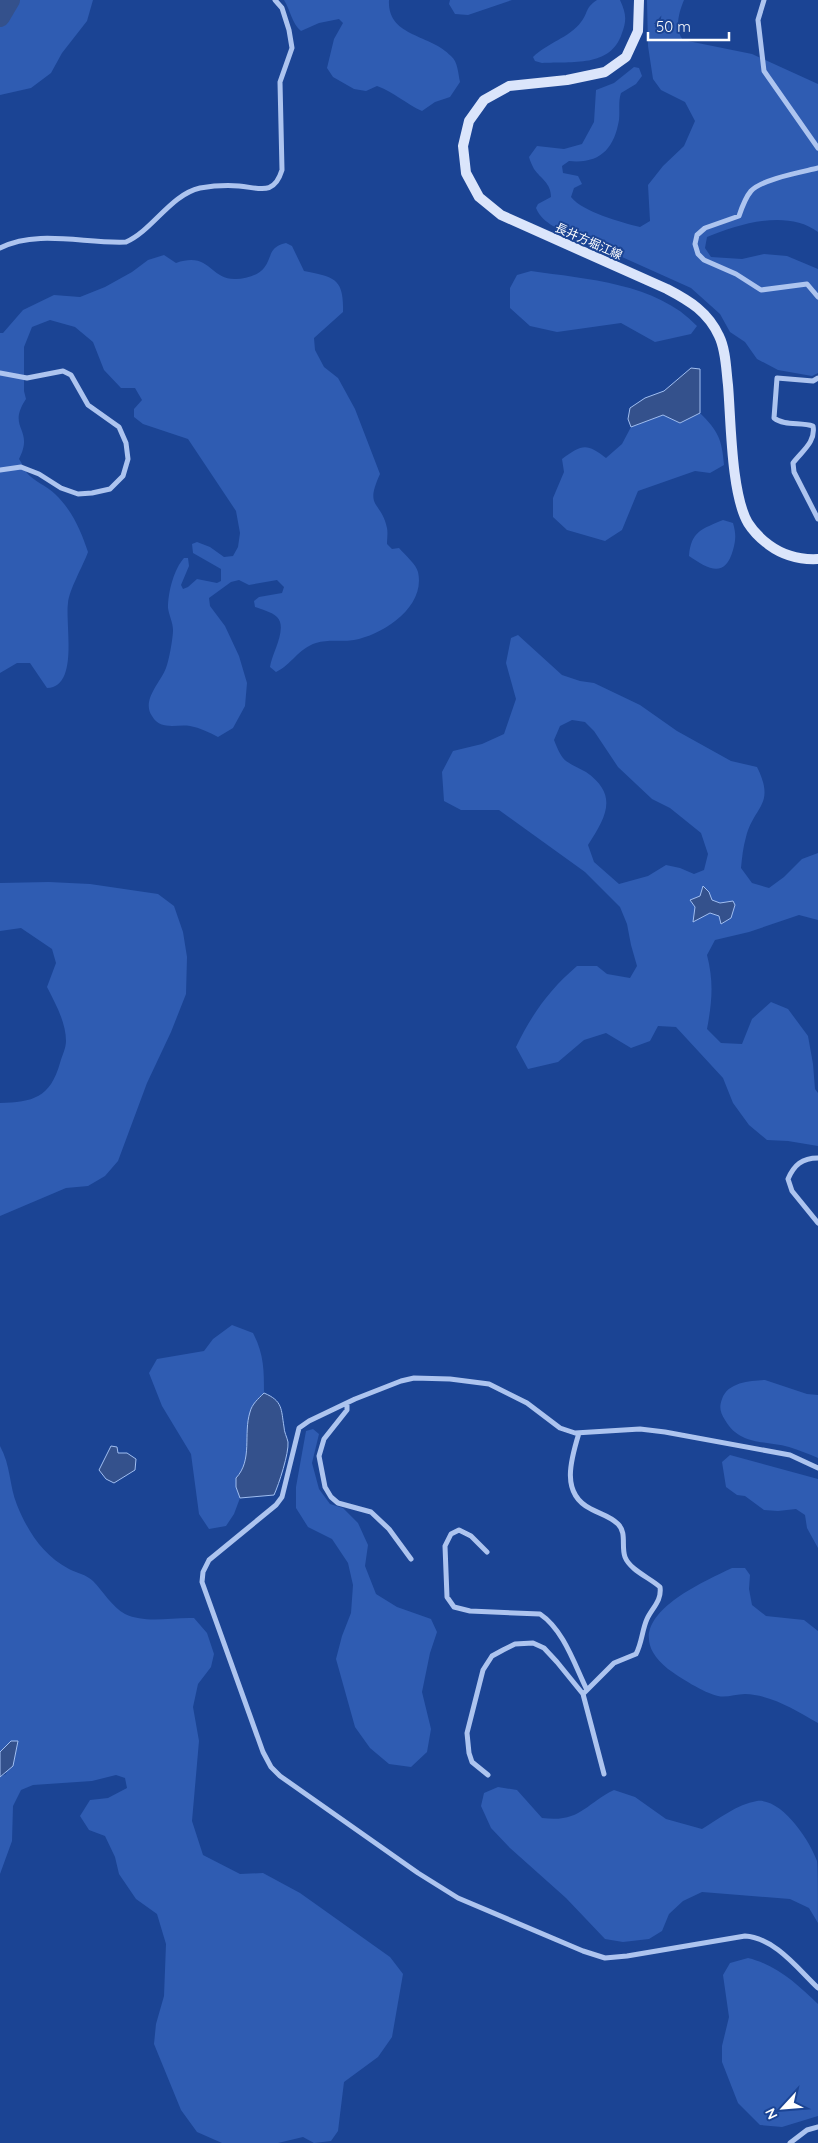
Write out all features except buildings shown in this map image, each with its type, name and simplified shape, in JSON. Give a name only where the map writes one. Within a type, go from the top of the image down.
[{"type":"main road","name":"長井方堀江線","points":[[639,0],[638,31],[626,56],[605,72],[568,80],[509,86],[484,100],[469,121],[463,146],[466,173],[479,197],[501,215],[667,289],[691,301],[708,316],[720,337],[726,363],[735,475],[739,501],[748,523],[762,540],[780,553],[803,560],[818,559]]},
{"type":"street","points":[[0,248],[13,242],[36,238],[126,242],[137,237],[181,198],[197,189],[213,186],[239,186],[257,190],[269,189],[279,180],[282,170],[280,82],[286,60],[292,48],[282,8],[275,0]]},
{"type":"street","points":[[764,0],[758,20],[764,70],[818,148]]},
{"type":"street","points":[[818,168],[786,175],[752,190],[743,203],[739,216],[705,228],[697,235],[695,244],[698,254],[704,260],[736,274],[761,290],[807,284],[818,297]]},
{"type":"street","points":[[0,373],[27,378],[63,371],[71,375],[88,405],[119,427],[126,443],[128,459],[123,476],[110,489],[92,493],[78,494],[61,488],[39,474],[20,467],[0,470]]},
{"type":"street","points":[[818,378],[813,381],[776,378],[774,418],[779,422],[803,423],[813,426],[815,434],[810,444],[793,463],[794,472],[818,519]]},
{"type":"street","points":[[818,1158],[810,1158],[800,1162],[792,1169],[788,1179],[792,1191],[818,1223]]},
{"type":"street","points":[[818,1468],[790,1456],[665,1432],[640,1429],[579,1433],[560,1428],[527,1403],[489,1384],[414,1378],[401,1380],[347,1403],[309,1421],[299,1428],[282,1497],[205,1565],[203,1588],[263,1752],[271,1767],[300,1791],[418,1873],[458,1898],[583,1951],[605,1958],[752,1936],[767,1942],[818,1988]]},
{"type":"street","points":[[347,1403],[347,1410],[324,1439],[318,1456],[325,1487],[331,1497],[338,1503],[371,1512],[389,1529],[410,1559]]},
{"type":"street","points":[[579,1433],[571,1458],[569,1472],[578,1500],[589,1509],[610,1517],[619,1524],[623,1534],[626,1558],[631,1565],[660,1587],[661,1593],[659,1600],[647,1619],[636,1654],[614,1664],[585,1692]]},
{"type":"street","points":[[487,1552],[471,1536],[459,1530],[451,1534],[445,1546],[447,1597],[454,1607],[470,1611],[540,1614],[549,1620],[560,1636],[585,1692],[604,1774]]},
{"type":"street","points":[[488,1775],[472,1762],[467,1733],[483,1670],[492,1656],[515,1644],[533,1644],[544,1648],[585,1692]]},
{"type":"street","points":[[790,2143],[807,2130],[818,2127]]},
{"type":"shaded area","points":[[0,0],[93,0],[87,21],[62,53],[51,73],[31,88],[0,95]]},
{"type":"shaded area","points":[[284,0],[389,0],[390,12],[402,28],[433,43],[453,58],[460,82],[450,97],[435,102],[422,111],[377,86],[366,91],[354,89],[333,77],[327,68],[334,39],[343,23],[339,19],[319,23],[301,31],[295,24]]},
{"type":"shaded area","points":[[450,0],[512,0],[468,15],[455,14],[449,4]]},
{"type":"shaded area","points":[[597,0],[620,0],[625,13],[625,24],[622,33],[617,44],[609,52],[600,57],[578,62],[542,63],[535,61],[533,57],[539,52],[576,28],[588,8]]},
{"type":"shaded area","points":[[647,0],[684,0],[678,26],[683,40],[752,54],[818,84],[818,232],[806,225],[792,221],[763,221],[733,228],[707,237],[705,248],[711,257],[742,259],[764,254],[787,256],[818,269],[818,373],[812,376],[778,370],[757,359],[745,342],[730,332],[720,314],[691,288],[553,226],[539,214],[536,208],[538,204],[551,197],[551,192],[534,169],[529,157],[537,146],[564,149],[582,144],[594,122],[596,90],[614,83],[634,67],[639,68],[642,76],[636,84],[621,93],[617,130],[609,147],[597,157],[589,160],[569,161],[562,166],[563,173],[578,176],[582,184],[574,188],[571,197],[584,207],[602,216],[640,227],[650,221],[648,185],[663,166],[684,146],[695,121],[685,102],[661,90],[653,79],[648,46]]},
{"type":"shaded area","points":[[286,243],[292,246],[304,271],[330,278],[335,281],[342,292],[343,312],[314,338],[315,350],[324,367],[338,378],[355,409],[380,474],[373,493],[375,504],[387,528],[387,544],[392,549],[399,548],[417,569],[419,585],[409,608],[389,626],[365,637],[349,641],[330,641],[310,645],[276,672],[270,667],[280,634],[280,622],[272,614],[255,607],[254,601],[259,597],[282,593],[284,587],[277,580],[249,585],[239,580],[231,582],[209,598],[210,606],[225,626],[239,656],[247,683],[245,706],[233,728],[218,737],[194,727],[169,726],[156,721],[149,710],[149,704],[150,697],[164,673],[170,655],[173,630],[168,602],[175,574],[184,558],[188,558],[189,566],[181,585],[183,589],[197,579],[217,583],[221,581],[221,569],[193,553],[192,544],[197,542],[210,547],[224,557],[233,556],[238,547],[240,533],[236,511],[188,439],[143,424],[134,417],[134,409],[142,400],[135,388],[121,388],[104,370],[93,342],[75,327],[50,320],[32,327],[24,347],[24,391],[26,399],[19,417],[24,441],[19,459],[29,475],[52,491],[61,500],[79,529],[88,552],[73,585],[68,603],[68,653],[67,666],[63,677],[57,685],[47,688],[30,663],[17,663],[0,673],[0,333],[3,333],[23,310],[54,295],[80,297],[105,287],[132,272],[148,260],[164,255],[176,263],[188,260],[196,261],[203,263],[227,278],[240,279],[259,273],[267,264],[276,247]]},
{"type":"shaded area","points":[[531,271],[620,285],[662,300],[681,312],[697,326],[691,334],[655,342],[621,323],[557,332],[530,326],[510,308],[510,288],[517,275]]},
{"type":"shaded area","points":[[691,368],[700,369],[700,413],[680,423],[663,415],[631,427],[628,419],[630,408],[645,398],[664,391]]},
{"type":"shaded area","points":[[700,413],[718,436],[724,465],[710,473],[695,471],[638,491],[622,530],[605,541],[567,530],[553,517],[553,498],[564,472],[562,459],[569,454],[584,447],[594,450],[606,458],[622,444],[631,427],[663,415],[680,423]]},
{"type":"shaded area","points":[[723,520],[733,523],[735,540],[730,559],[721,568],[715,569],[703,565],[689,556],[690,548],[692,541],[699,532]]},
{"type":"shaded area","points":[[518,635],[562,675],[594,683],[640,705],[677,731],[731,761],[757,767],[762,780],[764,798],[746,837],[741,868],[752,883],[769,888],[784,877],[802,859],[818,853],[818,920],[799,915],[749,932],[715,940],[707,955],[712,992],[707,1029],[721,1043],[742,1044],[752,1019],[771,1002],[788,1009],[808,1036],[815,1089],[818,1093],[818,1146],[767,1140],[749,1125],[733,1103],[723,1078],[676,1027],[658,1026],[650,1041],[631,1048],[606,1033],[584,1040],[558,1062],[528,1069],[516,1047],[542,1003],[567,975],[577,966],[597,966],[607,974],[630,978],[637,966],[627,924],[620,907],[585,872],[499,810],[461,810],[444,801],[442,772],[453,751],[482,744],[504,734],[516,699],[506,663],[511,638]],"holes":[[[572,720],[585,722],[594,731],[618,767],[652,799],[670,808],[701,833],[708,854],[704,870],[694,874],[666,865],[648,876],[619,884],[594,862],[588,845],[604,816],[606,798],[603,789],[596,781],[586,772],[563,758],[554,740],[560,726]]]},
{"type":"shaded area","points":[[49,882],[90,884],[158,894],[174,906],[183,932],[187,957],[186,994],[171,1032],[147,1083],[118,1161],[105,1176],[88,1186],[66,1188],[0,1216],[0,1103],[31,1099],[45,1091],[56,1075],[65,1049],[66,1034],[57,1006],[47,987],[56,963],[52,949],[21,928],[0,931],[0,883]]},
{"type":"shaded area","points":[[703,886],[709,892],[712,900],[720,903],[733,901],[735,905],[731,918],[721,924],[719,916],[710,913],[693,922],[695,907],[690,900],[700,896]]},
{"type":"shaded area","points":[[232,1325],[253,1333],[257,1341],[263,1362],[264,1393],[253,1408],[249,1423],[245,1460],[236,1487],[240,1498],[234,1514],[226,1526],[209,1529],[199,1514],[191,1454],[162,1406],[149,1373],[157,1359],[204,1351],[213,1339]]},
{"type":"shaded area","points":[[765,1380],[807,1394],[818,1395],[818,1458],[789,1447],[745,1438],[731,1428],[725,1420],[720,1407],[725,1393],[729,1389],[740,1384]]},
{"type":"shaded area","points":[[264,1393],[275,1399],[280,1406],[284,1431],[288,1442],[285,1461],[274,1495],[240,1498],[236,1487],[236,1478],[241,1471],[246,1455],[248,1420],[251,1409]]},
{"type":"shaded area","points":[[313,1429],[319,1434],[312,1463],[319,1489],[330,1504],[343,1508],[358,1523],[368,1545],[365,1566],[376,1594],[397,1607],[431,1619],[437,1632],[430,1653],[422,1692],[431,1729],[427,1752],[411,1767],[389,1764],[370,1748],[355,1727],[336,1659],[351,1613],[353,1585],[348,1563],[332,1539],[308,1527],[296,1508],[296,1487],[306,1431]]},
{"type":"shaded area","points":[[0,1446],[4,1453],[14,1498],[21,1515],[37,1542],[51,1557],[69,1569],[91,1579],[112,1603],[125,1614],[142,1619],[194,1618],[207,1633],[214,1654],[211,1667],[198,1684],[193,1707],[199,1741],[192,1821],[203,1855],[240,1874],[263,1873],[300,1893],[390,1957],[403,1974],[392,2037],[378,2057],[344,2082],[338,2131],[331,2141],[314,2143],[303,2137],[278,2143],[222,2143],[197,2132],[181,2110],[154,2044],[156,2024],[164,1996],[166,1944],[157,1914],[136,1899],[119,1874],[115,1857],[105,1836],[89,1830],[80,1816],[90,1800],[108,1798],[127,1788],[125,1778],[116,1775],[92,1781],[33,1785],[21,1790],[13,1806],[12,1841],[0,1874],[0,1777],[6,1774],[11,1741],[0,1752]]},
{"type":"shaded area","points":[[111,1446],[117,1447],[118,1453],[127,1453],[136,1459],[135,1470],[114,1483],[106,1479],[99,1470]]},
{"type":"shaded area","points":[[730,1455],[818,1479],[818,1548],[807,1528],[805,1515],[796,1509],[764,1510],[745,1496],[737,1495],[726,1487],[722,1462]]},
{"type":"shaded area","points":[[732,1568],[745,1568],[750,1575],[749,1589],[752,1605],[766,1616],[804,1620],[818,1631],[818,1723],[783,1704],[765,1697],[745,1694],[721,1696],[706,1692],[668,1669],[653,1652],[649,1636],[654,1621],[665,1608],[699,1584]]},
{"type":"shaded area","points":[[11,1741],[18,1741],[13,1766],[0,1777],[0,1752]]},
{"type":"shaded area","points":[[498,1787],[517,1790],[542,1818],[555,1819],[574,1815],[614,1790],[635,1797],[666,1819],[702,1829],[742,1805],[757,1801],[776,1806],[802,1832],[817,1861],[818,1923],[809,1908],[790,1899],[702,1892],[683,1901],[669,1914],[662,1931],[649,1939],[623,1942],[605,1939],[566,1898],[510,1848],[491,1828],[481,1806],[484,1793]]},
{"type":"shaded area","points":[[748,1958],[777,1970],[818,2004],[818,2116],[782,2127],[760,2125],[738,2103],[722,2062],[722,2046],[729,2017],[723,1975],[730,1963]]},
{"type":"waterway","points":[[0,17],[10,0]]}]
